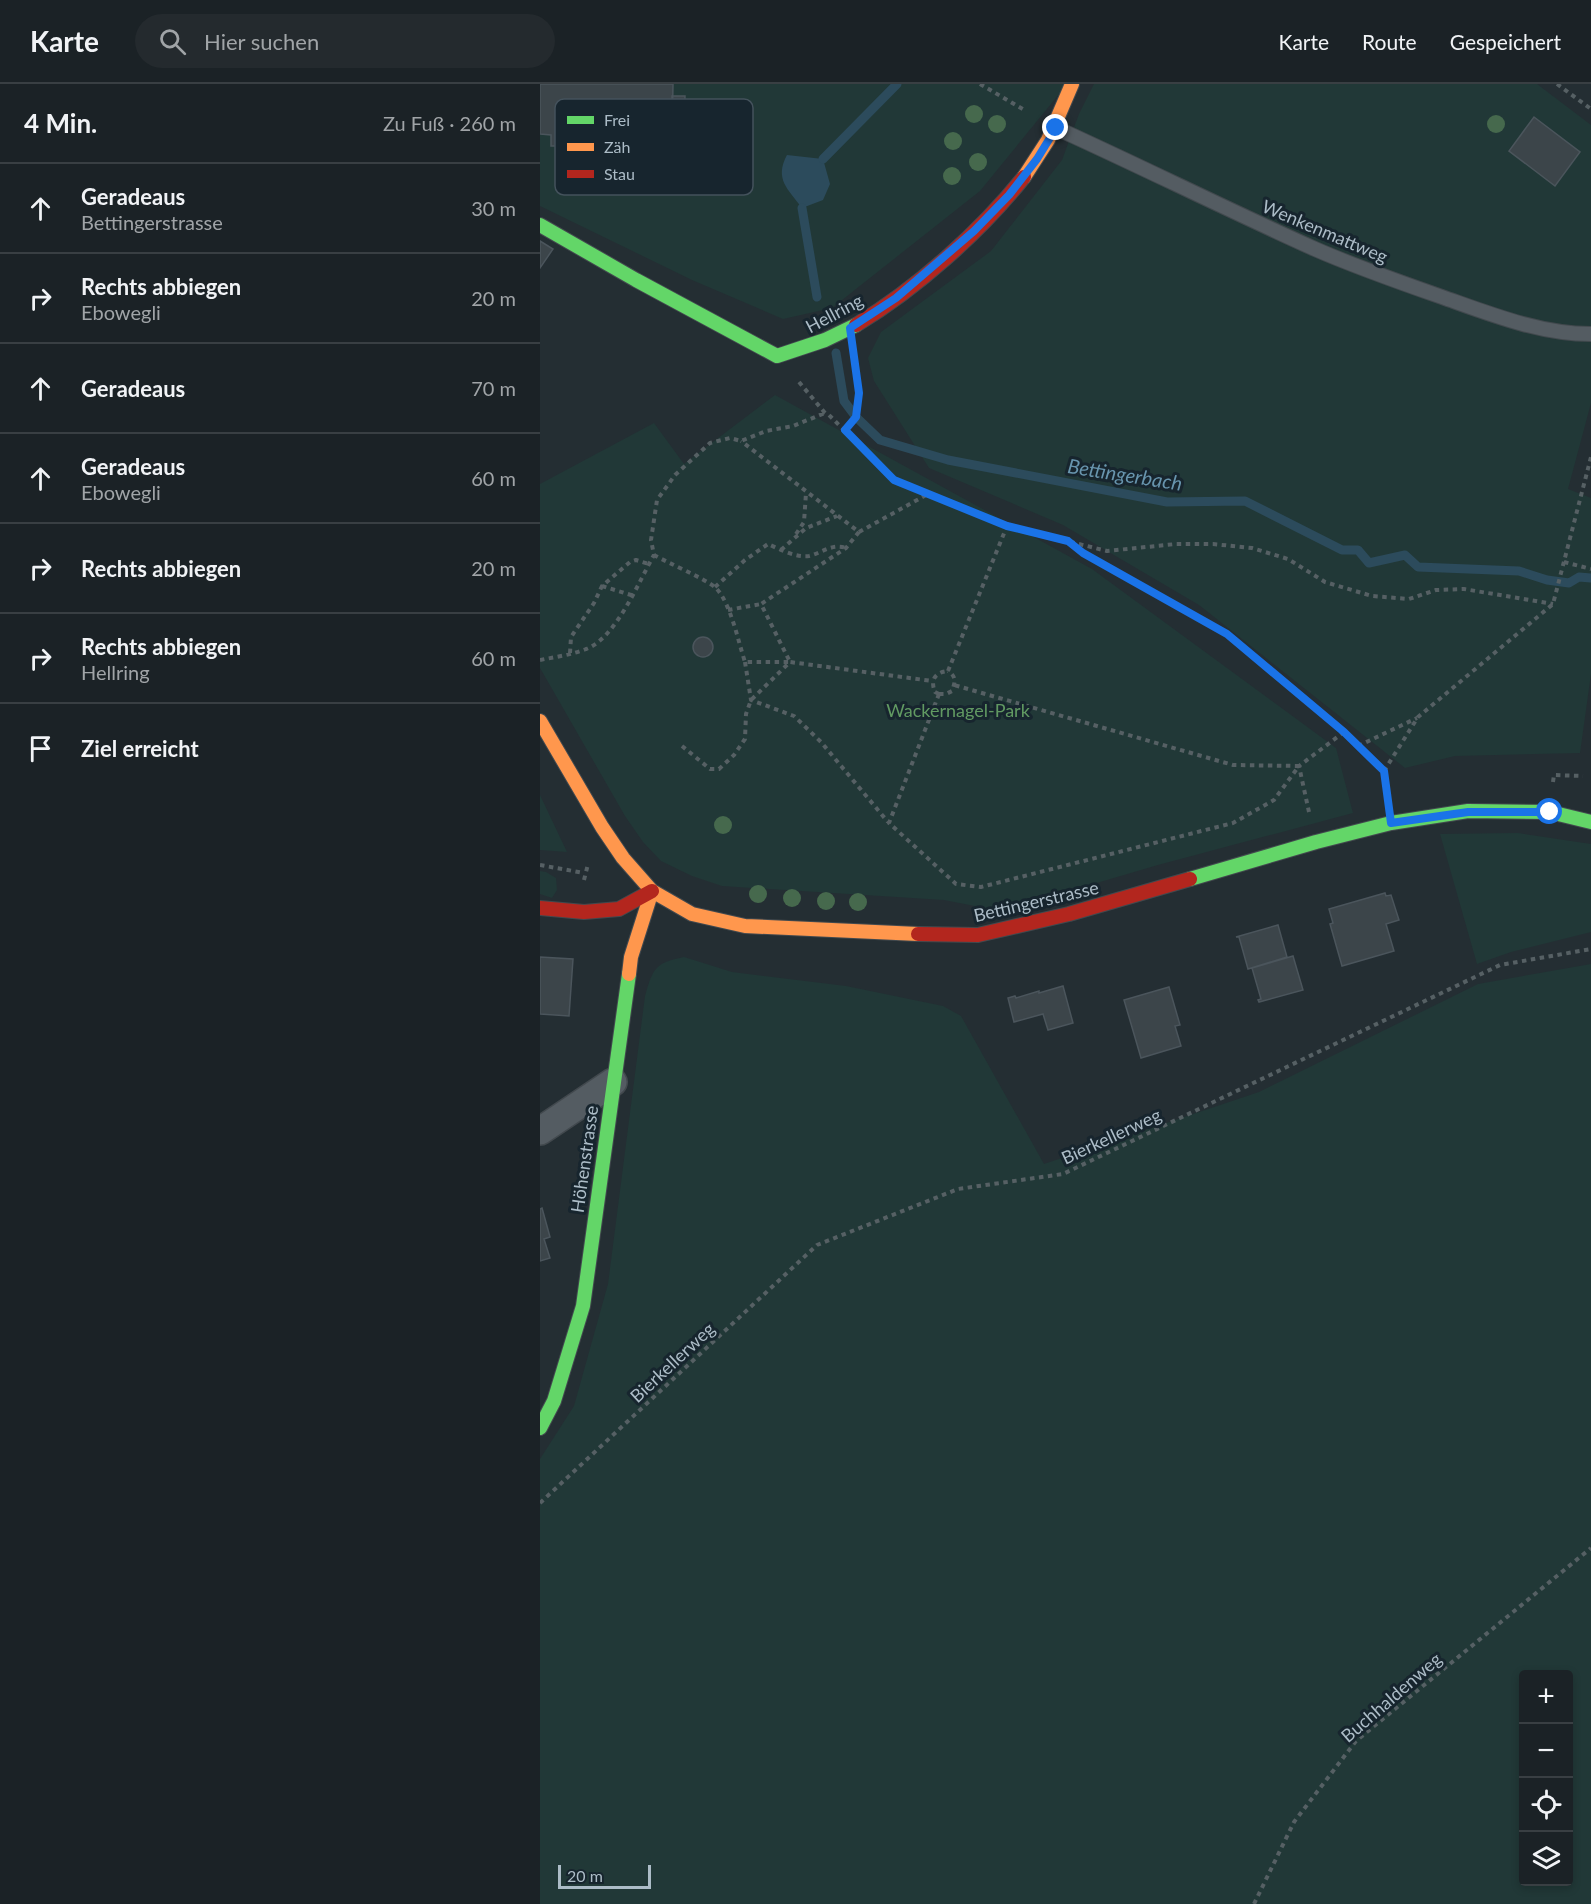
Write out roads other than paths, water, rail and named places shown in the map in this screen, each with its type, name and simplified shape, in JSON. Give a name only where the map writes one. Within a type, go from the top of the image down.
[{"type":"street","name":"Hellring","points":[[540,225],[777,356],[817,345],[850,328],[896,298],[974,231],[1009,195],[1037,159],[1056,128],[1072,84]]},
{"type":"street","name":"Bettingerstrasse","points":[[540,722],[602,827],[623,858],[652,891],[692,914],[745,926],[887,934],[978,935],[1069,914],[1316,842],[1391,823],[1468,812],[1550,812],[1591,822]]},
{"type":"street","points":[[540,908],[584,912],[619,909],[652,891]]},
{"type":"street","name":"Höhenstrasse","points":[[540,1428],[554,1401],[583,1306],[631,957],[652,891]]},
{"type":"street","points":[[540,1131],[613,1082]]},
{"type":"lane","name":"Wenkenmattweg","points":[[1056,128],[1316,249],[1374,273],[1486,313],[1572,334],[1591,334]]},
{"type":"water","points":[[787,155],[823,159],[830,184],[823,200],[802,208],[782,177],[783,163]]},
{"type":"waterway","name":"Bettingerbach","points":[[823,159],[897,84]]},
{"type":"waterway","name":"Bettingerbach","points":[[802,208],[817,297]]},
{"type":"waterway","name":"Bettingerbach","points":[[836,353],[844,401],[856,417],[880,440],[948,460],[1167,502],[1245,501],[1342,550],[1358,550],[1369,563],[1405,555],[1418,567],[1519,571],[1547,580],[1569,583],[1579,577],[1591,578]]},
{"type":"park label","name":"Wackernagel-Park","points":[[958,710]]}]
